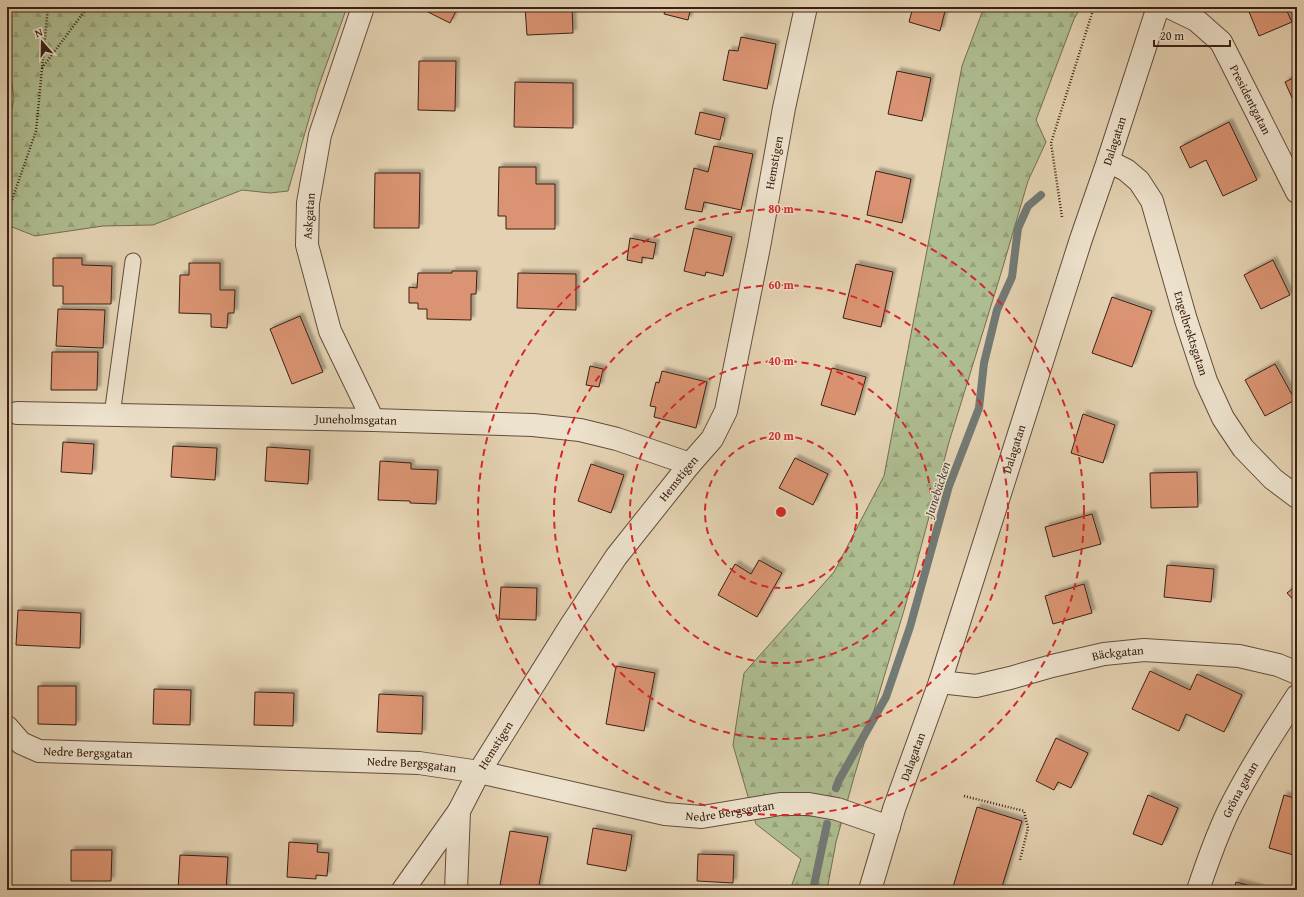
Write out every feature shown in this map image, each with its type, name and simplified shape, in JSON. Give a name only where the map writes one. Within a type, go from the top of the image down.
[{"type":"street","name":"Askgatan","points":[[363,7],[320,135],[308,203],[307,245],[330,331],[373,420]]},
{"type":"street","name":"Hemstigen","points":[[403,890],[459,811],[479,772],[571,624],[616,557],[690,464],[712,439],[726,411],[759,247],[784,108],[806,7]]},
{"type":"street","name":"Dalagatan","points":[[870,890],[894,809],[940,682],[1081,239],[1158,7]]},
{"type":"street","name":"Presidentgatan","points":[[1169,7],[1196,20],[1220,42],[1297,192]]},
{"type":"street","name":"Engelbrektsgatan","points":[[1108,161],[1126,170],[1139,181],[1152,201],[1186,320],[1206,381],[1222,418],[1243,448],[1273,479],[1297,496]]},
{"type":"street","name":"Juneholmsgatan","points":[[17,413],[373,420],[533,425],[580,430],[617,439],[690,464]]},
{"type":"street","name":"Bäckgatan","points":[[940,682],[976,686],[1104,654],[1144,650],[1239,656],[1278,665],[1297,673]]},
{"type":"street","name":"Gröna gatan","points":[[1198,890],[1206,866],[1229,810],[1264,747],[1297,696]]},
{"type":"street","name":"Nedre Bergsgatan","points":[[7,727],[21,743],[39,751],[418,763],[479,772],[665,814],[702,817],[780,804],[809,804],[837,809],[889,827]]},
{"type":"street","points":[[456,890],[459,811]]},
{"type":"lane","points":[[112,415],[133,261]]},
{"type":"path","points":[[7,214],[36,130],[48,7]]},
{"type":"path","points":[[42,68],[84,12],[92,7]]},
{"type":"path","points":[[1062,221],[1051,143],[1094,7]]},
{"type":"path","points":[[964,796],[1024,812],[1028,828],[1020,860]]},
{"type":"green space","points":[[7,7],[347,7],[318,88],[288,191],[270,193],[242,190],[153,225],[103,226],[35,236],[7,225],[7,128],[14,99],[7,45]]},
{"type":"green space","points":[[984,7],[1081,7],[1074,19],[1036,120],[1046,142],[1028,181],[949,442],[905,607],[836,842],[827,890],[790,890],[801,859],[756,824],[733,745],[744,673],[834,572],[884,476],[962,66]]},
{"type":"building","points":[[418,7],[458,7],[450,23]]},
{"type":"building","points":[[525,7],[572,7],[573,33],[527,35]]},
{"type":"building","points":[[666,7],[691,7],[688,20],[664,14]]},
{"type":"building","points":[[913,7],[946,7],[940,31],[909,22]]},
{"type":"building","points":[[1247,7],[1285,7],[1292,22],[1259,36]]},
{"type":"building","points":[[741,37],[776,44],[767,89],[723,80],[729,50],[738,51]]},
{"type":"building","points":[[419,61],[456,61],[455,111],[418,110]]},
{"type":"building","points":[[897,71],[931,78],[922,121],[888,114]]},
{"type":"building","points":[[1297,76],[1297,109],[1285,82]]},
{"type":"building","points":[[515,82],[573,83],[573,128],[514,127]]},
{"type":"building","points":[[700,112],[725,118],[720,140],[695,134]]},
{"type":"building","points":[[1229,122],[1257,180],[1223,196],[1206,160],[1190,168],[1180,147]]},
{"type":"building","points":[[714,146],[753,154],[741,210],[704,202],[702,212],[685,209],[694,168],[708,172]]},
{"type":"building","points":[[499,167],[536,167],[536,184],[555,184],[555,229],[506,229],[506,216],[498,216]]},
{"type":"building","points":[[876,171],[911,179],[902,223],[867,215]]},
{"type":"building","points":[[375,173],[420,173],[419,228],[374,228]]},
{"type":"building","points":[[694,228],[732,237],[723,276],[706,272],[705,276],[684,271]]},
{"type":"building","points":[[630,238],[656,243],[653,259],[642,257],[642,263],[627,260]]},
{"type":"building","points":[[53,258],[82,258],[82,265],[112,266],[111,304],[63,304],[63,286],[53,286]]},
{"type":"building","points":[[1273,260],[1290,295],[1261,309],[1244,275]]},
{"type":"building","points":[[189,263],[220,263],[220,290],[235,290],[234,313],[228,313],[227,328],[211,327],[211,314],[179,313],[180,275],[189,275]]},
{"type":"building","points":[[856,264],[893,272],[881,327],[843,318]]},
{"type":"building","points":[[452,271],[477,271],[476,294],[471,294],[471,320],[427,319],[427,309],[418,309],[418,303],[409,303],[409,287],[417,288],[418,273],[452,273]]},
{"type":"building","points":[[518,273],[576,274],[576,310],[517,308]]},
{"type":"building","points":[[1112,297],[1152,311],[1132,367],[1092,353]]},
{"type":"building","points":[[58,309],[105,310],[103,348],[56,346]]},
{"type":"building","points":[[300,316],[323,372],[292,384],[270,329]]},
{"type":"building","points":[[52,352],[98,352],[97,390],[51,390]]},
{"type":"building","points":[[1275,364],[1295,400],[1265,416],[1245,380]]},
{"type":"building","points":[[590,366],[603,369],[599,387],[586,385]]},
{"type":"building","points":[[832,368],[866,377],[855,415],[821,405]]},
{"type":"building","points":[[662,371],[707,382],[696,428],[654,417],[656,407],[650,406],[656,382],[659,383]]},
{"type":"building","points":[[1083,414],[1115,425],[1103,463],[1071,453]]},
{"type":"building","points":[[63,442],[94,444],[92,474],[61,472]]},
{"type":"building","points":[[173,446],[217,448],[215,480],[171,477]]},
{"type":"building","points":[[267,447],[310,450],[308,484],[265,481]]},
{"type":"building","points":[[795,458],[828,474],[813,505],[779,488]]},
{"type":"building","points":[[380,461],[411,463],[411,469],[438,470],[436,504],[410,503],[410,501],[378,500]]},
{"type":"building","points":[[591,464],[624,475],[611,513],[578,501]]},
{"type":"building","points":[[1197,472],[1198,507],[1151,508],[1150,473]]},
{"type":"building","points":[[1092,514],[1101,544],[1053,557],[1045,527]]},
{"type":"building","points":[[759,560],[782,573],[757,617],[718,595],[735,564],[751,574]]},
{"type":"building","points":[[1167,565],[1214,569],[1211,602],[1164,597]]},
{"type":"building","points":[[1084,584],[1092,613],[1053,624],[1045,596]]},
{"type":"building","points":[[1297,585],[1297,604],[1287,593]]},
{"type":"building","points":[[501,587],[537,588],[536,620],[499,619]]},
{"type":"building","points":[[18,610],[81,613],[80,648],[16,645]]},
{"type":"building","points":[[616,666],[655,673],[644,731],[606,724]]},
{"type":"building","points":[[1150,671],[1190,690],[1197,674],[1242,695],[1224,732],[1186,714],[1179,731],[1132,709]]},
{"type":"building","points":[[38,686],[76,686],[76,725],[38,724]]},
{"type":"building","points":[[154,689],[191,690],[190,725],[153,724]]},
{"type":"building","points":[[255,692],[294,693],[293,726],[254,725]]},
{"type":"building","points":[[379,694],[423,696],[422,734],[377,732]]},
{"type":"building","points":[[1056,738],[1088,753],[1071,788],[1058,782],[1054,790],[1036,781]]},
{"type":"building","points":[[1148,795],[1178,808],[1162,845],[1133,834]]},
{"type":"building","points":[[1284,795],[1297,799],[1297,856],[1269,848]]},
{"type":"building","points":[[977,807],[1022,821],[1001,890],[965,890],[953,887]]},
{"type":"building","points":[[593,828],[632,835],[626,871],[587,864]]},
{"type":"building","points":[[510,831],[548,837],[538,890],[500,885]]},
{"type":"building","points":[[289,842],[318,844],[317,852],[329,853],[327,876],[316,875],[316,879],[287,877]]},
{"type":"building","points":[[71,850],[112,850],[111,881],[71,881]]},
{"type":"building","points":[[698,854],[734,855],[733,883],[697,881]]},
{"type":"building","points":[[180,855],[228,857],[226,890],[178,890]]},
{"type":"building","points":[[1236,882],[1259,888],[1259,890],[1234,890]]},
{"type":"waterway","name":"Junebäcken","points":[[836,788],[839,780],[886,697],[910,627],[949,486],[979,408],[984,363],[997,310],[1012,277],[1018,228],[1028,206],[1041,195]]},
{"type":"waterway","name":"Junebäcken","points":[[813,890],[827,824]]}]
